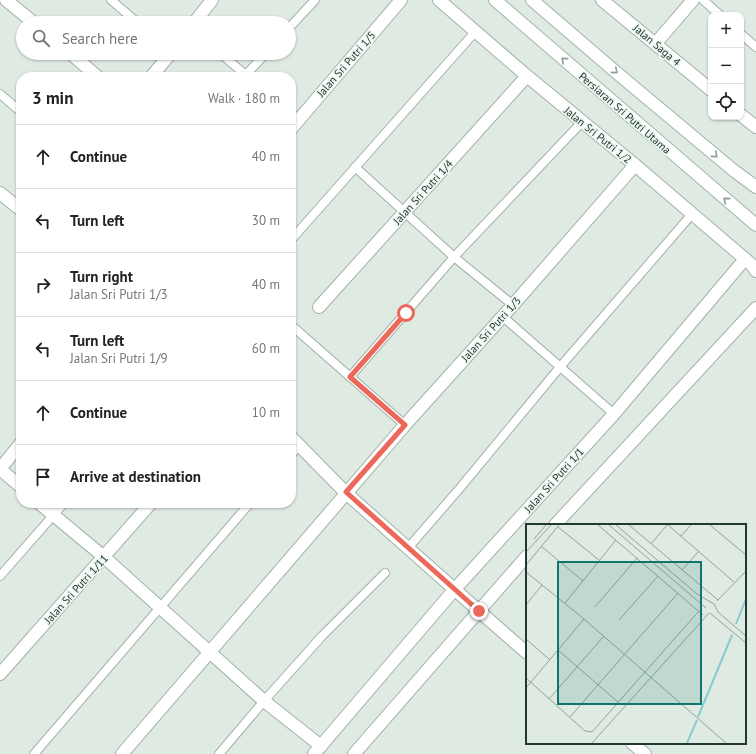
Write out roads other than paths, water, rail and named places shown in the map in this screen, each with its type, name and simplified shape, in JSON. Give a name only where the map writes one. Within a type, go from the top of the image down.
[{"type":"street","points":[[6,0],[25,16]]},
{"type":"street","points":[[199,16],[212,0]]},
{"type":"street","name":"Jalan Sri Putri 1/5","points":[[296,118],[401,0]]},
{"type":"street","name":"Jalan Sri Putri 1/2","points":[[439,0],[751,264],[756,271]]},
{"type":"street","name":"Persiaran Sri Putri Utama","points":[[495,0],[756,225]]},
{"type":"street","points":[[532,0],[732,170],[756,187]]},
{"type":"street","name":"Jalan Saga 4","points":[[602,0],[708,87]]},
{"type":"street","points":[[656,43],[694,0]]},
{"type":"street","points":[[78,60],[92,72]]},
{"type":"street","points":[[155,72],[165,60]]},
{"type":"street","name":"Jalan Sri Putri 1/4","points":[[319,307],[527,76]]},
{"type":"street","points":[[744,117],[756,127]]},
{"type":"street","name":"Jalan Sri Putri 1/3","points":[[122,754],[346,492],[635,165]]},
{"type":"street","points":[[0,193],[16,206]]},
{"type":"street","name":"Jalan Sri Putri 1/1","points":[[318,750],[454,590],[614,414],[745,259]]},
{"type":"street","points":[[556,524],[755,308]]},
{"type":"street","points":[[296,442],[346,492],[454,590],[526,652]]},
{"type":"street","points":[[16,449],[0,469],[16,483]]},
{"type":"street","points":[[44,508],[104,557],[318,750]]},
{"type":"street","name":"Jalan Sri Putri 1/11","points":[[0,674],[147,508]]},
{"type":"street","points":[[354,754],[526,557]]},
{"type":"street","points":[[633,744],[645,754]]},
{"type":"lane","points":[[111,0],[130,16]]},
{"type":"lane","points":[[296,20],[315,0]]},
{"type":"lane","points":[[703,0],[717,12]]},
{"type":"lane","points":[[296,234],[475,32]]},
{"type":"lane","points":[[744,37],[756,47]]},
{"type":"lane","points":[[228,60],[241,72]]},
{"type":"lane","points":[[249,72],[260,60]]},
{"type":"lane","points":[[0,94],[16,108]]},
{"type":"lane","points":[[350,377],[454,257],[582,122]]},
{"type":"lane","points":[[355,167],[454,257],[512,305]]},
{"type":"lane","points":[[408,548],[460,488],[560,367],[692,214]]},
{"type":"lane","points":[[502,316],[614,414]]},
{"type":"lane","points":[[296,330],[405,425]]},
{"type":"lane","points":[[0,576],[60,508]]},
{"type":"lane","points":[[34,754],[246,508]]},
{"type":"lane","points":[[220,754],[264,701],[322,636],[385,573]]}]
